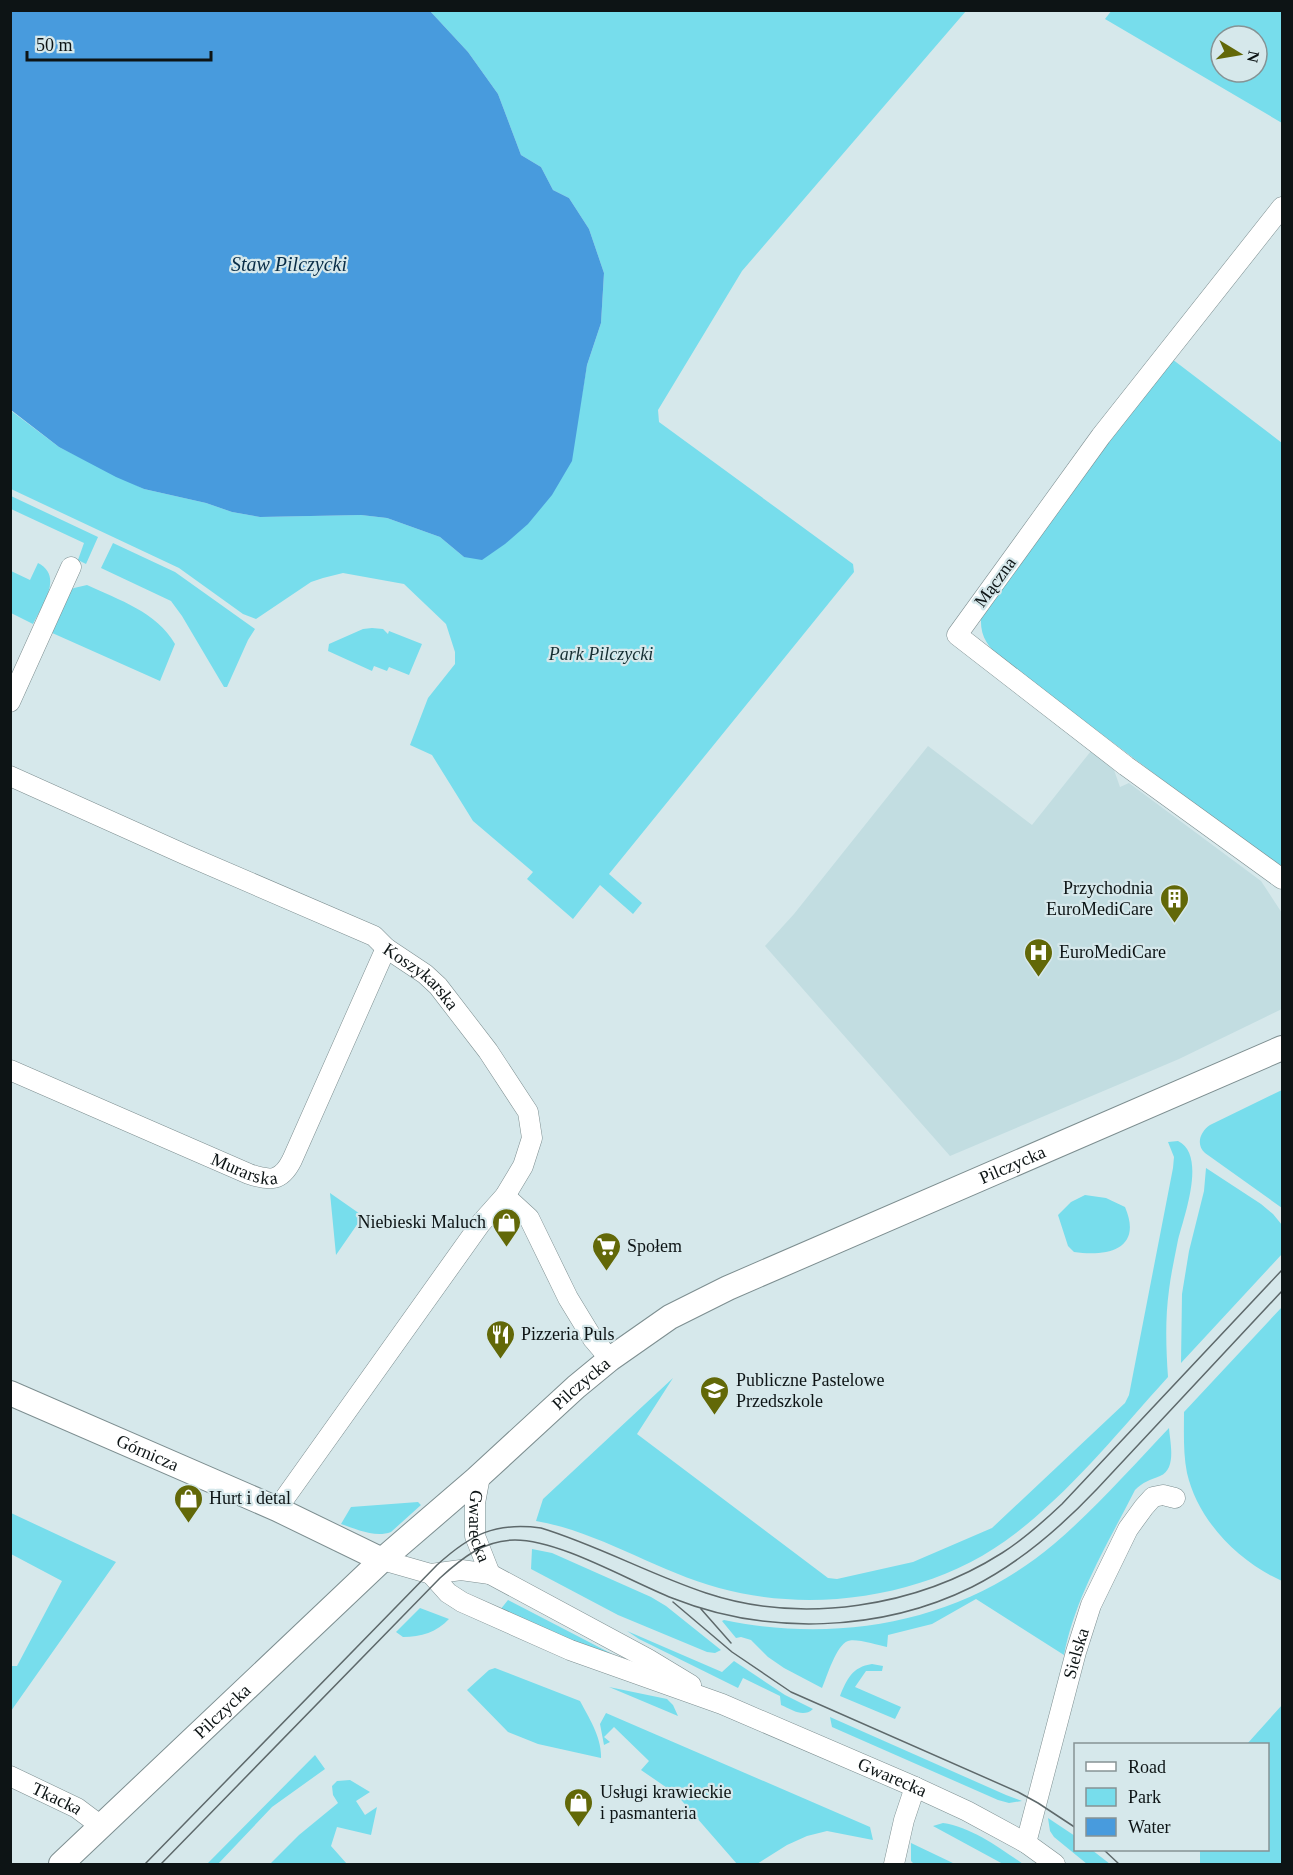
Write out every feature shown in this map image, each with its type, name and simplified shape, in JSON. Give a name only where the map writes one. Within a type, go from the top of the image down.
[{"type":"street","name":"Mączna","points":[[1282,207],[1101,436],[957,635],[1126,766],[1282,879]]},
{"type":"street","points":[[10,702],[71,567]]},
{"type":"street","name":"Koszykarska","points":[[10,776],[374,936],[386,948],[425,974],[438,986],[493,1058],[528,1112],[532,1138],[524,1167],[505,1196],[481,1223],[277,1509]]},
{"type":"street","name":"Murarska","points":[[10,1070],[249,1174],[275,1179],[292,1160],[386,948]]},
{"type":"street","name":"Pilczycka","points":[[61,1864],[382,1560],[480,1476],[572,1390],[610,1359],[670,1317],[728,1288],[1282,1048]]},
{"type":"street","points":[[505,1196],[529,1218],[568,1298],[593,1339],[610,1359]]},
{"type":"street","name":"Górnicza","points":[[10,1393],[277,1509],[382,1560]]},
{"type":"street","name":"Gwarecka","points":[[480,1476],[475,1503],[475,1536],[490,1574]]},
{"type":"street","name":"Sielska","points":[[1026,1843],[1076,1652],[1091,1605],[1128,1529],[1143,1507],[1153,1497],[1162,1495],[1175,1498]]},
{"type":"street","name":"Gwarecka","points":[[382,1560],[431,1575],[461,1570],[490,1574],[648,1659],[722,1704]]},
{"type":"street","name":"Gwarecka","points":[[431,1575],[448,1593],[462,1602],[570,1650],[722,1704],[915,1787],[967,1811],[1026,1843],[1055,1864]]},
{"type":"street","name":"Tkacka","points":[[10,1776],[77,1808],[101,1826]]},
{"type":"street","points":[[894,1864],[904,1820],[915,1787]]},
{"type":"shaded area","name":"EuroMediCare","points":[[928,746],[1032,825],[1091,751],[1114,770],[1120,787],[1129,783],[1261,881],[1282,913],[1282,1009],[1179,1059],[950,1156],[765,946],[794,914]]},
{"type":"green space","points":[[1112,10],[1282,11],[1282,123],[1216,84],[1269,84],[1269,24],[1209,24],[1209,80],[1105,19]]},
{"type":"green space","name":"Park Pilczycki","points":[[430,11],[966,11],[742,271],[658,410],[659,422],[853,564],[854,572],[609,874],[642,903],[633,914],[600,885],[573,919],[527,879],[533,872],[473,821],[432,755],[410,745],[428,698],[455,664],[455,652],[446,624],[404,584],[343,573],[311,582],[256,619],[243,614],[179,568],[11,489],[10,410],[59,447],[144,489],[260,517],[361,515],[387,518],[440,537],[464,557],[575,435],[587,365],[601,323],[604,273],[589,229],[569,198],[553,190],[541,167],[521,155],[498,94],[468,52]]},
{"type":"green space","points":[[1172,359],[1282,443],[1282,870],[1002,659],[989,646],[982,631],[981,618],[1075,482]]},
{"type":"green space","points":[[11,496],[98,537],[86,564],[78,560],[84,543],[11,509]]},
{"type":"green space","points":[[113,543],[175,572],[255,629],[227,687],[224,687],[171,601],[101,568]]},
{"type":"green space","points":[[38,563],[46,569],[50,583],[49,592],[33,624],[11,613],[11,571],[30,580]]},
{"type":"green space","points":[[87,585],[148,615],[167,633],[175,644],[160,681],[50,632],[69,591]]},
{"type":"green space","points":[[363,629],[383,629],[388,634],[389,631],[422,644],[409,675],[389,667],[387,671],[374,666],[372,671],[328,651],[329,644]]},
{"type":"green space","points":[[1282,1090],[1282,1208],[1205,1153],[1200,1142],[1202,1134],[1210,1125]]},
{"type":"green space","points":[[1178,1141],[1187,1148],[1192,1172],[1191,1187],[1169,1290],[1166,1334],[1168,1377],[1057,1497],[1016,1533],[984,1555],[949,1572],[912,1585],[874,1594],[835,1599],[795,1600],[756,1596],[696,1581],[583,1534],[536,1521],[543,1499],[673,1378],[637,1434],[828,1578],[837,1579],[913,1562],[992,1528],[1125,1403],[1129,1395],[1173,1168],[1174,1157],[1168,1142]]},
{"type":"green space","points":[[1206,1168],[1273,1214],[1282,1225],[1282,1254],[1181,1363],[1182,1294],[1189,1251],[1204,1191]]},
{"type":"green space","points":[[330,1193],[363,1216],[336,1255]]},
{"type":"green space","points":[[1085,1195],[1106,1198],[1125,1207],[1129,1232],[1126,1241],[1119,1247],[1110,1251],[1087,1253],[1074,1252],[1068,1246],[1058,1215],[1071,1202]]},
{"type":"green space","points":[[1282,1307],[1282,1581],[1266,1573],[1236,1551],[1222,1538],[1200,1507],[1187,1473],[1184,1412]]},
{"type":"green space","points":[[1169,1428],[1171,1461],[1169,1468],[1165,1473],[1135,1490],[1084,1591],[1064,1655],[976,1599],[932,1624],[888,1635],[887,1647],[861,1641],[848,1641],[836,1655],[822,1688],[784,1668],[768,1657],[751,1640],[736,1638],[722,1621],[768,1627],[812,1629],[855,1627],[898,1620],[940,1609],[980,1592],[1018,1571],[1069,1531]]},
{"type":"green space","points":[[418,1502],[421,1505],[391,1532],[385,1534],[372,1533],[341,1524],[351,1507]]},
{"type":"green space","points":[[11,1513],[116,1562],[11,1711],[11,1666],[17,1666],[62,1581],[11,1554]]},
{"type":"green space","points":[[532,1549],[552,1553],[651,1597],[666,1606],[721,1650],[715,1653],[707,1652],[618,1615],[531,1569]]},
{"type":"green space","points":[[508,1600],[616,1656],[611,1658],[500,1610]]},
{"type":"green space","points":[[420,1608],[449,1619],[434,1630],[422,1635],[403,1637],[396,1632]]},
{"type":"green space","points":[[627,1631],[722,1672],[734,1661],[785,1695],[813,1709],[805,1713],[794,1711],[781,1705],[780,1696],[743,1678],[738,1688]]},
{"type":"green space","points":[[872,1664],[883,1666],[882,1671],[866,1671],[855,1687],[901,1707],[895,1719],[840,1696],[845,1684],[855,1671]]},
{"type":"green space","points":[[495,1668],[580,1701],[597,1736],[601,1758],[538,1744],[508,1732],[467,1690],[489,1670]]},
{"type":"green space","points":[[609,1687],[667,1699],[678,1716]]},
{"type":"green space","points":[[1282,1705],[1282,1864],[1200,1864],[1200,1851],[1269,1851],[1269,1743],[1248,1743]]},
{"type":"green space","points":[[606,1713],[870,1827],[873,1840],[827,1831],[807,1836],[787,1845],[757,1864],[737,1864],[676,1794],[641,1770],[649,1761],[614,1727],[604,1737],[610,1742],[604,1745],[600,1724]]},
{"type":"green space","points":[[830,1717],[1022,1801],[1009,1803],[998,1800],[832,1727]]},
{"type":"green space","points":[[315,1755],[325,1769],[272,1807],[218,1864],[207,1864]]},
{"type":"green space","points":[[350,1780],[370,1792],[356,1801],[365,1815],[377,1807],[371,1835],[337,1827],[331,1846],[347,1864],[270,1864],[299,1835],[338,1803],[333,1795],[332,1786],[337,1781]]},
{"type":"green space","points":[[1048,1818],[1074,1835],[1074,1851],[1093,1851],[1110,1864],[1087,1864],[1054,1837],[1050,1831]]},
{"type":"green space","points":[[943,1823],[975,1834],[1023,1864],[1003,1864],[933,1826]]},
{"type":"green space","points":[[911,1843],[955,1864],[914,1864],[911,1861]]},
{"type":"water","name":"Staw Pilczycki","points":[[10,11],[430,11],[468,52],[498,94],[521,155],[541,167],[553,190],[569,198],[589,229],[604,273],[601,323],[587,365],[572,461],[552,495],[528,524],[482,560],[464,557],[440,537],[387,518],[361,515],[260,517],[232,512],[206,503],[144,489],[116,477],[59,447],[11,410]]},
{"type":"tram line","points":[[145,1864],[437,1565],[473,1538],[510,1527],[541,1528],[706,1593],[743,1603],[781,1608],[819,1609],[858,1605],[896,1598],[933,1587],[969,1572],[1002,1553],[1048,1517],[1282,1270]]},
{"type":"tram line","points":[[161,1864],[440,1578],[483,1547],[515,1540],[552,1547],[672,1598],[746,1619],[824,1624],[900,1613],[937,1602],[972,1587],[1007,1567],[1054,1531],[1097,1489],[1282,1291]]},
{"type":"tram line","points":[[673,1602],[732,1652],[791,1692],[1018,1792],[1074,1827]]},
{"type":"tram line","points":[[701,1609],[731,1643]]},
{"type":"tram line","points":[[1105,1851],[1119,1864]]},
{"type":"place","name":"Przychodnia EuroMediCare","points":[[1174,924]]},
{"type":"place","name":"EuroMediCare","points":[[1038,978]]},
{"type":"place","name":"Niebieski Maluch","points":[[507,1248]]},
{"type":"place","name":"Społem","points":[[606,1272]]},
{"type":"place","name":"Pizzeria Puls","points":[[500,1360]]},
{"type":"place","name":"Publiczne Pastelowe Przedszkole","points":[[715,1416]]},
{"type":"place","name":"Hurt i detal","points":[[188,1524]]},
{"type":"place","name":"Usługi krawieckie i pasmanteria","points":[[579,1828]]}]
